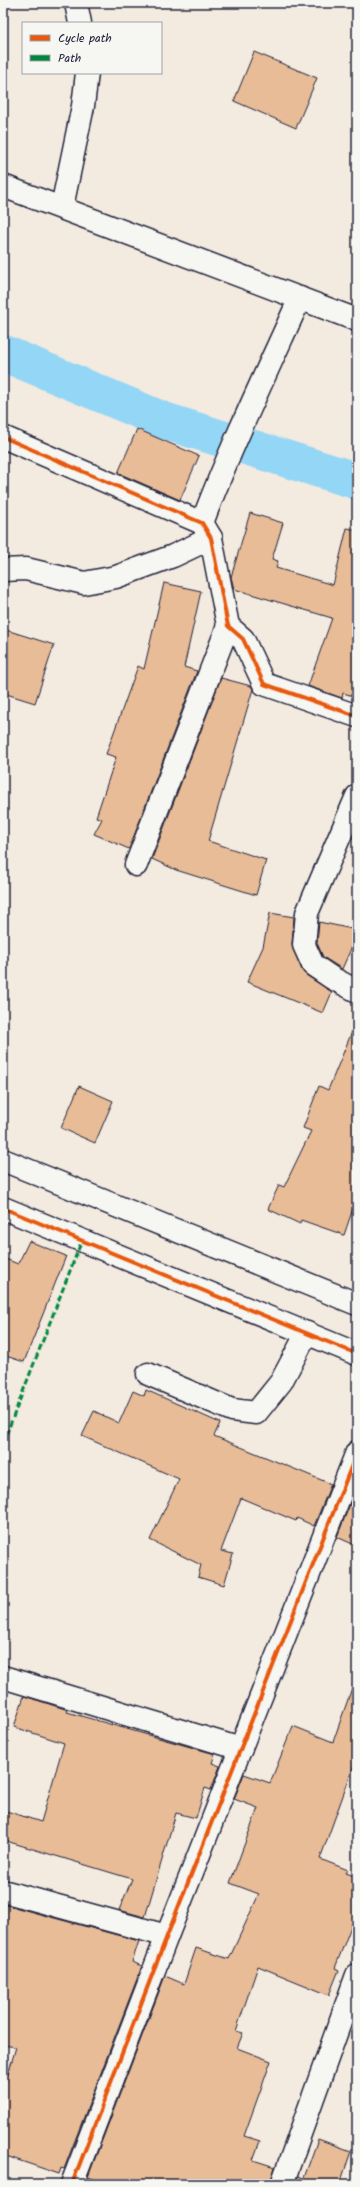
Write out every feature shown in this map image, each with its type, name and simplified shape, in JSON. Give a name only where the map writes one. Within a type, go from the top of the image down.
[{"type":"street","points":[[76,3],[80,22]]},
{"type":"street","points":[[62,207],[83,106],[87,74]]},
{"type":"street","points":[[3,186],[62,207],[357,320]]},
{"type":"street","points":[[136,866],[228,626],[206,531],[219,478],[300,298]]},
{"type":"street","points":[[3,436],[206,531]]},
{"type":"street","points":[[3,570],[26,569],[84,583],[116,577],[174,556],[206,531]]},
{"type":"street","points":[[228,626],[242,639],[264,684],[357,716]]},
{"type":"street","points":[[357,796],[307,914],[304,945],[313,965],[332,978],[357,991]]},
{"type":"street","points":[[3,1160],[357,1304]]},
{"type":"street","points":[[3,1208],[357,1354]]},
{"type":"street","points":[[148,1374],[232,1410],[256,1413],[281,1382],[307,1333]]},
{"type":"street","points":[[72,2184],[167,1936],[242,1749],[357,1452]]},
{"type":"street","points":[[3,1677],[242,1749]]},
{"type":"street","points":[[3,1891],[167,1936]]},
{"type":"street","points":[[282,2184],[357,1975]]},
{"type":"building","points":[[254,52],[317,78],[296,128],[234,101]]},
{"type":"building","points":[[137,429],[199,456],[180,500],[118,473]]},
{"type":"building","points":[[250,513],[283,523],[272,559],[278,561],[276,568],[333,585],[347,528],[357,530],[357,697],[343,693],[342,698],[308,686],[332,618],[234,589],[231,577]]},
{"type":"building","points":[[164,583],[201,591],[184,667],[197,671],[129,849],[94,834],[102,819],[96,817],[116,757],[106,754],[138,666],[144,669]]},
{"type":"building","points":[[3,629],[54,645],[35,703],[3,693]]},
{"type":"building","points":[[221,678],[251,686],[253,689],[208,841],[266,860],[256,895],[176,870],[152,859]]},
{"type":"building","points":[[270,913],[294,917],[292,944],[302,970],[306,975],[332,992],[323,1013],[247,982],[263,947]]},
{"type":"building","points":[[319,922],[357,930],[357,935],[342,969],[323,957],[317,943]]},
{"type":"building","points":[[356,1022],[357,1197],[344,1235],[301,1220],[300,1224],[268,1209],[279,1185],[284,1187],[311,1131],[303,1128],[319,1086],[328,1090]]},
{"type":"building","points":[[79,1086],[113,1101],[95,1143],[61,1128]]},
{"type":"building","points":[[29,1241],[66,1256],[24,1362],[3,1355],[3,1258],[18,1264]]},
{"type":"building","points":[[146,1390],[220,1423],[214,1436],[331,1484],[314,1526],[297,1518],[296,1521],[241,1498],[221,1551],[233,1554],[224,1585],[198,1577],[201,1565],[150,1540],[179,1479],[82,1436],[94,1411],[119,1423],[133,1391],[144,1396]]},
{"type":"building","points":[[354,1494],[357,1495],[357,1546],[337,1537]]},
{"type":"building","points":[[353,1685],[357,1686],[357,1757],[320,1859],[348,1870],[346,1873],[357,1877],[357,1911],[335,1968],[339,1970],[329,1995],[258,1966],[236,2031],[243,2033],[237,2048],[271,2061],[244,2136],[260,2141],[253,2160],[275,2167],[270,2184],[108,2184],[88,2177],[165,1976],[184,1984],[196,1948],[229,1959],[259,1894],[230,1883],[258,1808],[234,1799],[244,1774],[270,1783],[293,1726],[333,1742]]},
{"type":"building","points":[[24,1696],[68,1710],[67,1712],[215,1754],[212,1763],[220,1766],[211,1790],[205,1788],[196,1818],[176,1813],[145,1917],[119,1910],[132,1879],[3,1840],[3,1810],[41,1822],[64,1743],[14,1727]]},
{"type":"building","points":[[3,1904],[139,1941],[132,1962],[142,1966],[64,2169],[61,2168],[59,2174],[3,2155],[3,2091],[16,2047],[3,2045]]},
{"type":"building","points":[[318,2139],[351,2151],[340,2184],[295,2184],[298,2176],[304,2178]]},
{"type":"waterway","points":[[3,353],[165,421],[357,481]]},
{"type":"marked path","points":[[3,1443],[82,1240]]},
{"type":"cycle path","points":[[3,437],[202,523],[211,538],[228,626],[243,639],[264,684],[357,716]]},
{"type":"cycle path","points":[[3,1208],[357,1354]]},
{"type":"cycle path","points":[[72,2184],[167,1936],[357,1452]]}]
